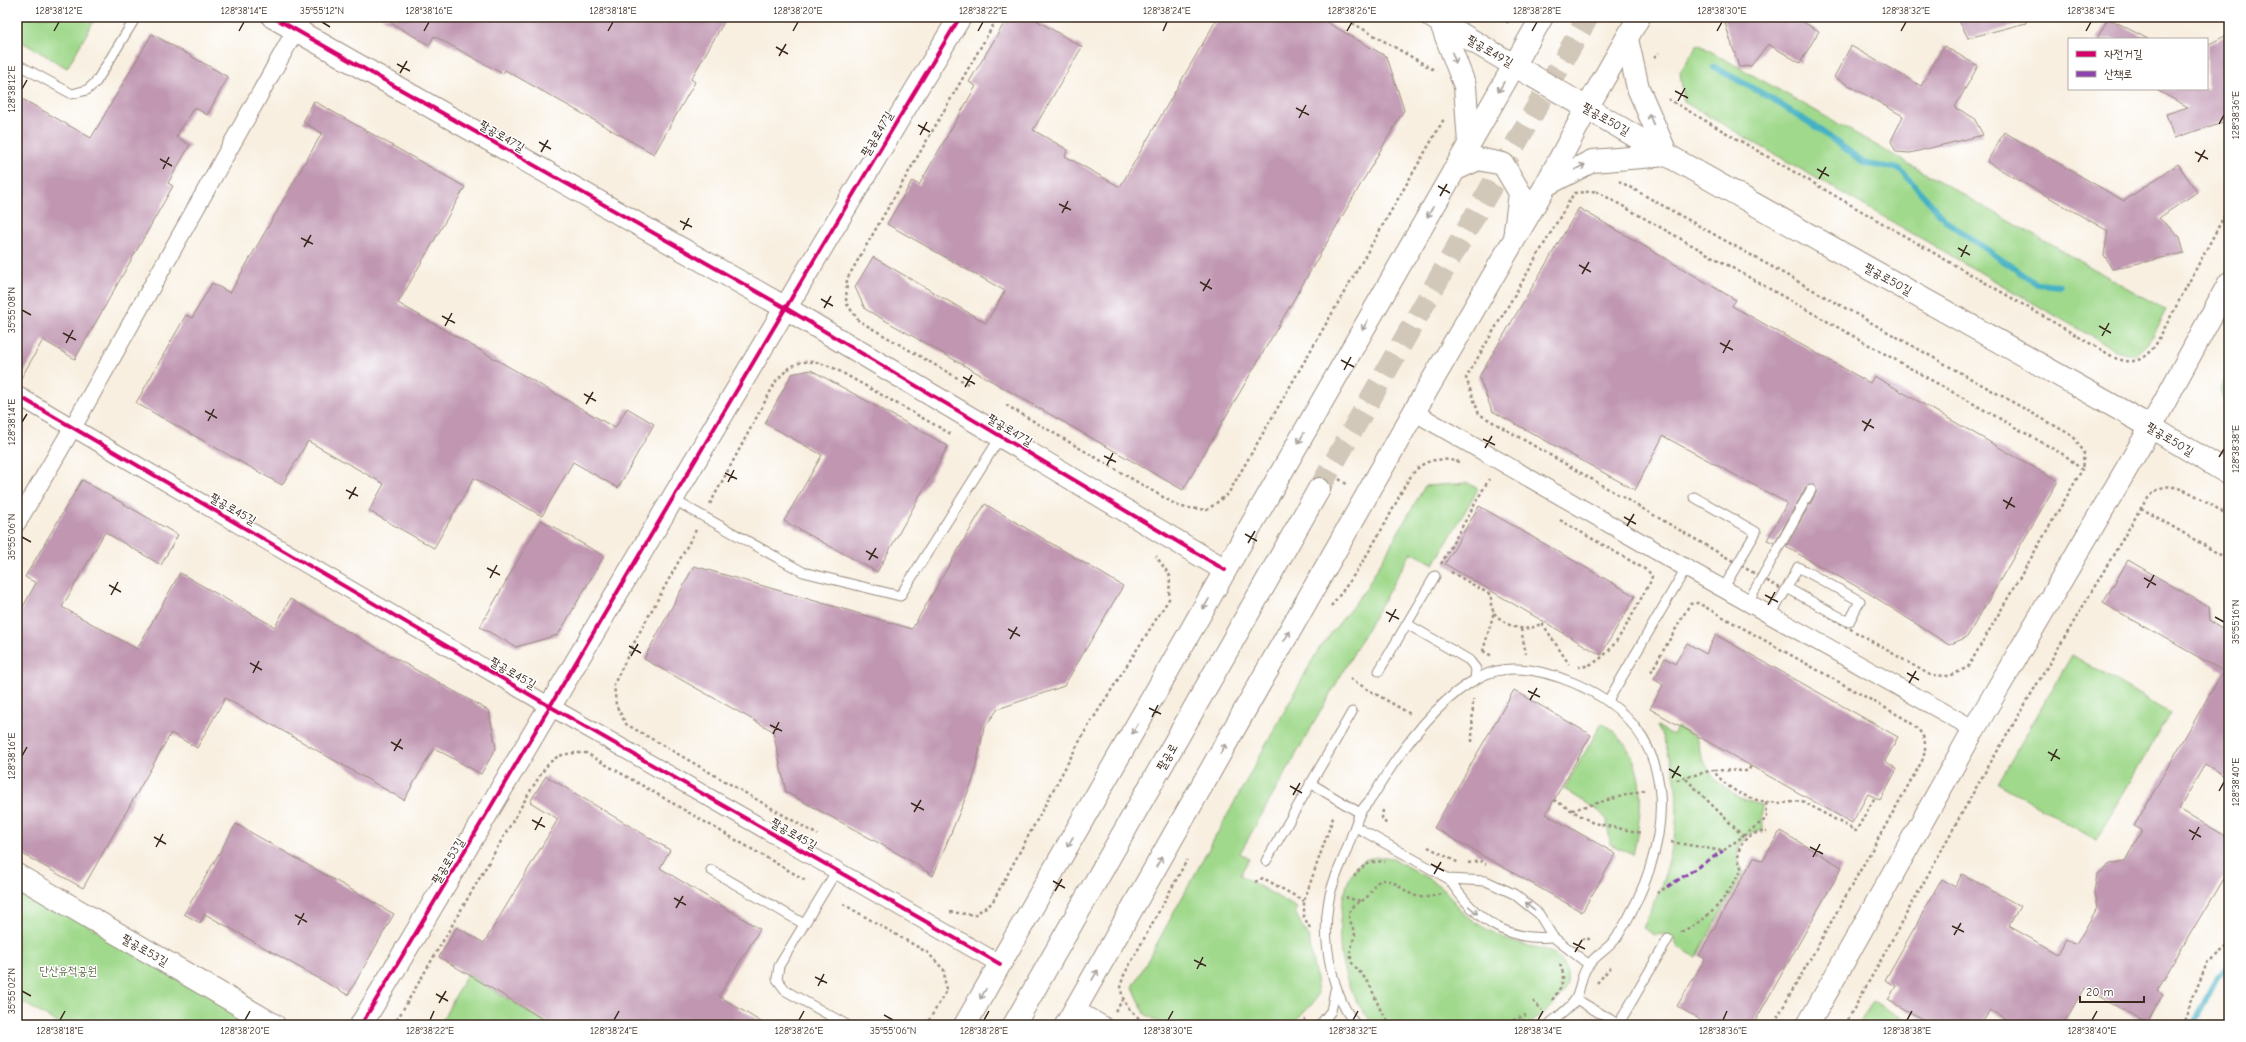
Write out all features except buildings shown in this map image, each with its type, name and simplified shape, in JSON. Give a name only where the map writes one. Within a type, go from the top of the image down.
[{"type":"main road","name":"팔공로47길","points":[[273,17],[299,23],[784,307],[1225,570]]},
{"type":"main road","name":"팔공로47길","points":[[784,307],[960,17]]},
{"type":"main road","points":[[1461,17],[1436,19],[1465,86],[1469,144]]},
{"type":"main road","points":[[965,1025],[1542,17]]},
{"type":"main road","points":[[1071,1017],[1414,412],[1546,185],[1587,108],[1639,17]]},
{"type":"main road","name":"팔공로49길","points":[[1436,19],[1547,84]]},
{"type":"main road","points":[[1546,185],[1592,160],[1666,155],[1638,88],[1626,39]]},
{"type":"main road","name":"팔공로50길","points":[[1547,84],[1666,155],[2151,427],[2229,474]]},
{"type":"main road","points":[[1454,170],[1478,159],[1503,164],[1520,193],[1513,241]]},
{"type":"main road","points":[[1808,1025],[1974,729],[2151,427],[2229,283]]},
{"type":"main road","name":"팔공로53길","points":[[361,1025],[551,707],[784,307]]},
{"type":"main road","name":"팔공로","points":[[1014,1025],[1319,489]]},
{"type":"main road","name":"팔공로53길","points":[[17,875],[274,1025]]},
{"type":"street","points":[[17,523],[73,427],[299,23]]},
{"type":"street","name":"팔공로45길","points":[[17,395],[551,707],[1000,964]]},
{"type":"street","points":[[1414,412],[1723,589],[1974,729]]},
{"type":"street","points":[[1071,1017],[1103,1025]]},
{"type":"lane","points":[[17,64],[72,94],[87,90],[96,82],[136,17]]},
{"type":"lane","points":[[672,500],[802,572],[900,596],[1001,436]]},
{"type":"lane","points":[[1748,602],[1811,490]]},
{"type":"lane","points":[[1694,497],[1756,532],[1723,589]]},
{"type":"lane","points":[[1771,615],[1798,567],[1860,602],[1849,622],[1787,588]]},
{"type":"lane","points":[[1608,701],[1686,568]]},
{"type":"lane","points":[[1379,671],[1435,576]]},
{"type":"lane","points":[[1407,624],[1469,660],[1476,669],[1475,680]]},
{"type":"lane","points":[[1356,1025],[1343,1008],[1336,985],[1329,956],[1326,925],[1328,906],[1338,870],[1356,827],[1360,813],[1419,730],[1452,697],[1475,680],[1485,674],[1502,670],[1534,670],[1566,680],[1608,701],[1633,724],[1647,746],[1658,777],[1660,808],[1651,864],[1632,910],[1612,944],[1588,964],[1576,999],[1548,1025]]},
{"type":"lane","points":[[1266,861],[1352,712]]},
{"type":"lane","points":[[1310,783],[1360,813]]},
{"type":"lane","points":[[1356,827],[1449,879],[1470,908],[1492,923],[1513,934],[1525,938],[1553,937]]},
{"type":"lane","points":[[711,870],[804,924]]},
{"type":"lane","points":[[837,870],[779,966],[777,979],[786,991],[847,1025]]},
{"type":"lane","points":[[1449,879],[1486,881],[1514,894],[1539,914],[1553,937],[1588,964]]},
{"type":"lane","points":[[1576,999],[1618,1025],[1668,939]]},
{"type":"lane","points":[[1320,1025],[1333,1007],[1336,985]]},
{"type":"path","points":[[968,384],[859,320],[846,303],[847,279],[998,17]]},
{"type":"path","points":[[1342,17],[1440,74]]},
{"type":"path","points":[[1658,53],[1662,47]]},
{"type":"path","points":[[1664,94],[1669,101],[2110,355],[2132,363],[2144,358],[2155,346],[2229,207]]},
{"type":"path","points":[[1006,406],[1180,507],[1207,510],[1228,494],[1448,113]]},
{"type":"path","points":[[1579,189],[1574,194],[1466,378],[1479,414],[1930,675],[1950,676],[1968,667],[2082,470],[2084,452],[2073,436],[1617,180]]},
{"type":"path","points":[[1574,194],[1596,191],[2066,456],[2082,470]]},
{"type":"path","points":[[709,505],[776,381],[790,366],[812,361],[832,367],[956,437]]},
{"type":"path","points":[[1328,609],[1347,587],[1371,549],[1412,474],[1418,467],[1434,460],[1451,460],[1463,464]]},
{"type":"path","points":[[1482,475],[1496,483]]},
{"type":"path","points":[[1489,479],[1440,566],[1491,595],[1491,607],[1502,621],[1521,629],[1529,629],[1542,623],[1570,666],[1564,664]]},
{"type":"path","points":[[1845,1025],[1978,784],[2141,508],[2151,495],[2162,487],[2175,487],[2186,491],[2229,516]]},
{"type":"path","points":[[2141,508],[2229,560]]},
{"type":"path","points":[[1558,519],[1648,571],[1652,576],[1651,581],[1607,654],[1593,665],[1576,667]]},
{"type":"path","points":[[698,526],[637,637],[614,684],[616,705],[626,724],[820,836]]},
{"type":"path","points":[[944,908],[951,912],[974,915],[992,903],[1084,733],[1169,599],[1170,576],[1158,557],[1151,553]]},
{"type":"path","points":[[1651,672],[1690,604],[1698,603],[1905,719],[1917,727],[1924,737],[1926,748],[1922,761],[1773,1025]]},
{"type":"path","points":[[1483,651],[1494,612]]},
{"type":"path","points":[[1521,629],[1526,657]]},
{"type":"path","points":[[1477,648],[1497,656]]},
{"type":"path","points":[[1521,656],[1531,657]]},
{"type":"path","points":[[1350,679],[1412,716]]},
{"type":"path","points":[[1472,742],[1473,698],[1477,695]]},
{"type":"path","points":[[394,1025],[532,788],[549,763],[565,752],[586,753],[805,880]]},
{"type":"path","points":[[1673,781],[1686,779],[1713,770],[1748,770],[1751,766]]},
{"type":"path","points":[[1713,770],[1726,784],[1737,792],[1766,802],[1782,803],[1802,801],[1856,831],[1875,797]]},
{"type":"path","points":[[1686,779],[1744,837]]},
{"type":"path","points":[[1645,783],[1646,796]]},
{"type":"path","points":[[1572,810],[1646,789]]},
{"type":"path","points":[[1554,800],[1597,824],[1642,833]]},
{"type":"path","points":[[1669,841],[1723,851],[1744,837],[1767,818],[1766,802]]},
{"type":"path","points":[[1641,840],[1643,827]]},
{"type":"path","points":[[1668,939],[1698,923],[1717,908],[1742,869],[1740,865],[1739,852],[1744,837],[1759,831],[1767,832]]},
{"type":"path","points":[[1149,1025],[1127,1008],[1122,996],[1120,984],[1190,855]]},
{"type":"path","points":[[1352,879],[1366,865],[1378,862],[1391,864]]},
{"type":"path","points":[[1255,882],[1263,878],[1304,901]]},
{"type":"path","points":[[1391,1025],[1380,1009],[1369,983],[1352,963],[1350,953],[1355,935],[1349,913],[1352,907],[1370,894],[1374,885],[1381,880],[1391,881],[1404,891],[1417,897],[1442,895],[1435,890]]},
{"type":"path","points":[[1654,894],[1667,887]]},
{"type":"path","points":[[1348,892],[1347,898],[1362,901]]},
{"type":"path","points":[[843,904],[928,953],[944,970],[946,992],[926,1025]]},
{"type":"path","points":[[1581,938],[1595,938]]},
{"type":"path","points":[[2182,1025],[2207,963],[2229,945]]},
{"type":"path","points":[[1552,1001],[1563,981],[1563,971],[1557,960]]},
{"type":"path","points":[[1533,1001],[1541,1010],[1546,1006]]},
{"type":"path","points":[[1520,1025],[1526,1015]]},
{"type":"path","points":[[1502,1025],[1523,1018]]},
{"type":"green space","points":[[17,17],[96,17],[67,68],[17,39]]},
{"type":"green space","points":[[1698,44],[2166,310],[2148,343],[2135,355],[2115,350],[1684,102],[1680,72]]},
{"type":"green space","points":[[2229,372],[2229,419],[2220,388]]},
{"type":"green space","points":[[1468,483],[1478,489],[1434,564],[1411,552],[1240,853],[1249,859],[1240,875],[1297,908],[1295,912],[1309,939],[1318,992],[1314,1002],[1292,1025],[1164,1025],[1145,1014],[1133,987],[1318,650],[1363,593],[1425,486]]},
{"type":"green space","points":[[2072,655],[2170,713],[2096,840],[1998,783]]},
{"type":"green space","points":[[1602,723],[1618,735],[1636,766],[1640,800],[1637,837],[1633,855],[1610,844],[1607,820],[1599,811],[1564,789]]},
{"type":"green space","points":[[1657,726],[1673,735],[1677,727],[1696,737],[1705,762],[1718,782],[1737,796],[1762,805],[1763,830],[1751,833],[1740,845],[1738,862],[1744,872],[1696,957],[1678,947],[1675,940],[1664,934],[1655,935],[1643,928],[1664,878],[1676,828],[1677,803],[1674,778],[1668,752]]},
{"type":"green space","points":[[1385,857],[1393,859],[1444,889],[1460,910],[1482,926],[1515,943],[1543,949],[1558,957],[1564,963],[1567,973],[1567,981],[1561,996],[1529,1025],[1375,1025],[1360,1007],[1349,985],[1341,958],[1340,929],[1343,897],[1353,871],[1364,860]]},
{"type":"green space","name":"단산유적공원","points":[[17,885],[265,1025],[61,1025],[17,999]]},
{"type":"green space","points":[[467,974],[550,1025],[440,1025]]},
{"type":"green space","points":[[1873,1001],[1914,1025],[1859,1025]]},
{"type":"waterway","points":[[1714,67],[1767,96],[1813,125],[1866,164],[1900,169],[1947,222],[2037,284],[2060,286]]},
{"type":"waterway","points":[[2193,1025],[2217,977],[2229,966]]},
{"type":"tunnel","points":[[1319,489],[1588,17]]},
{"type":"marked path","points":[[1667,887],[1723,851]]},
{"type":"cycle path","points":[[273,17],[784,307],[1225,570]]},
{"type":"cycle path","points":[[361,1025],[809,268],[960,17]]},
{"type":"cycle path","points":[[17,395],[551,707],[1000,964]]}]
